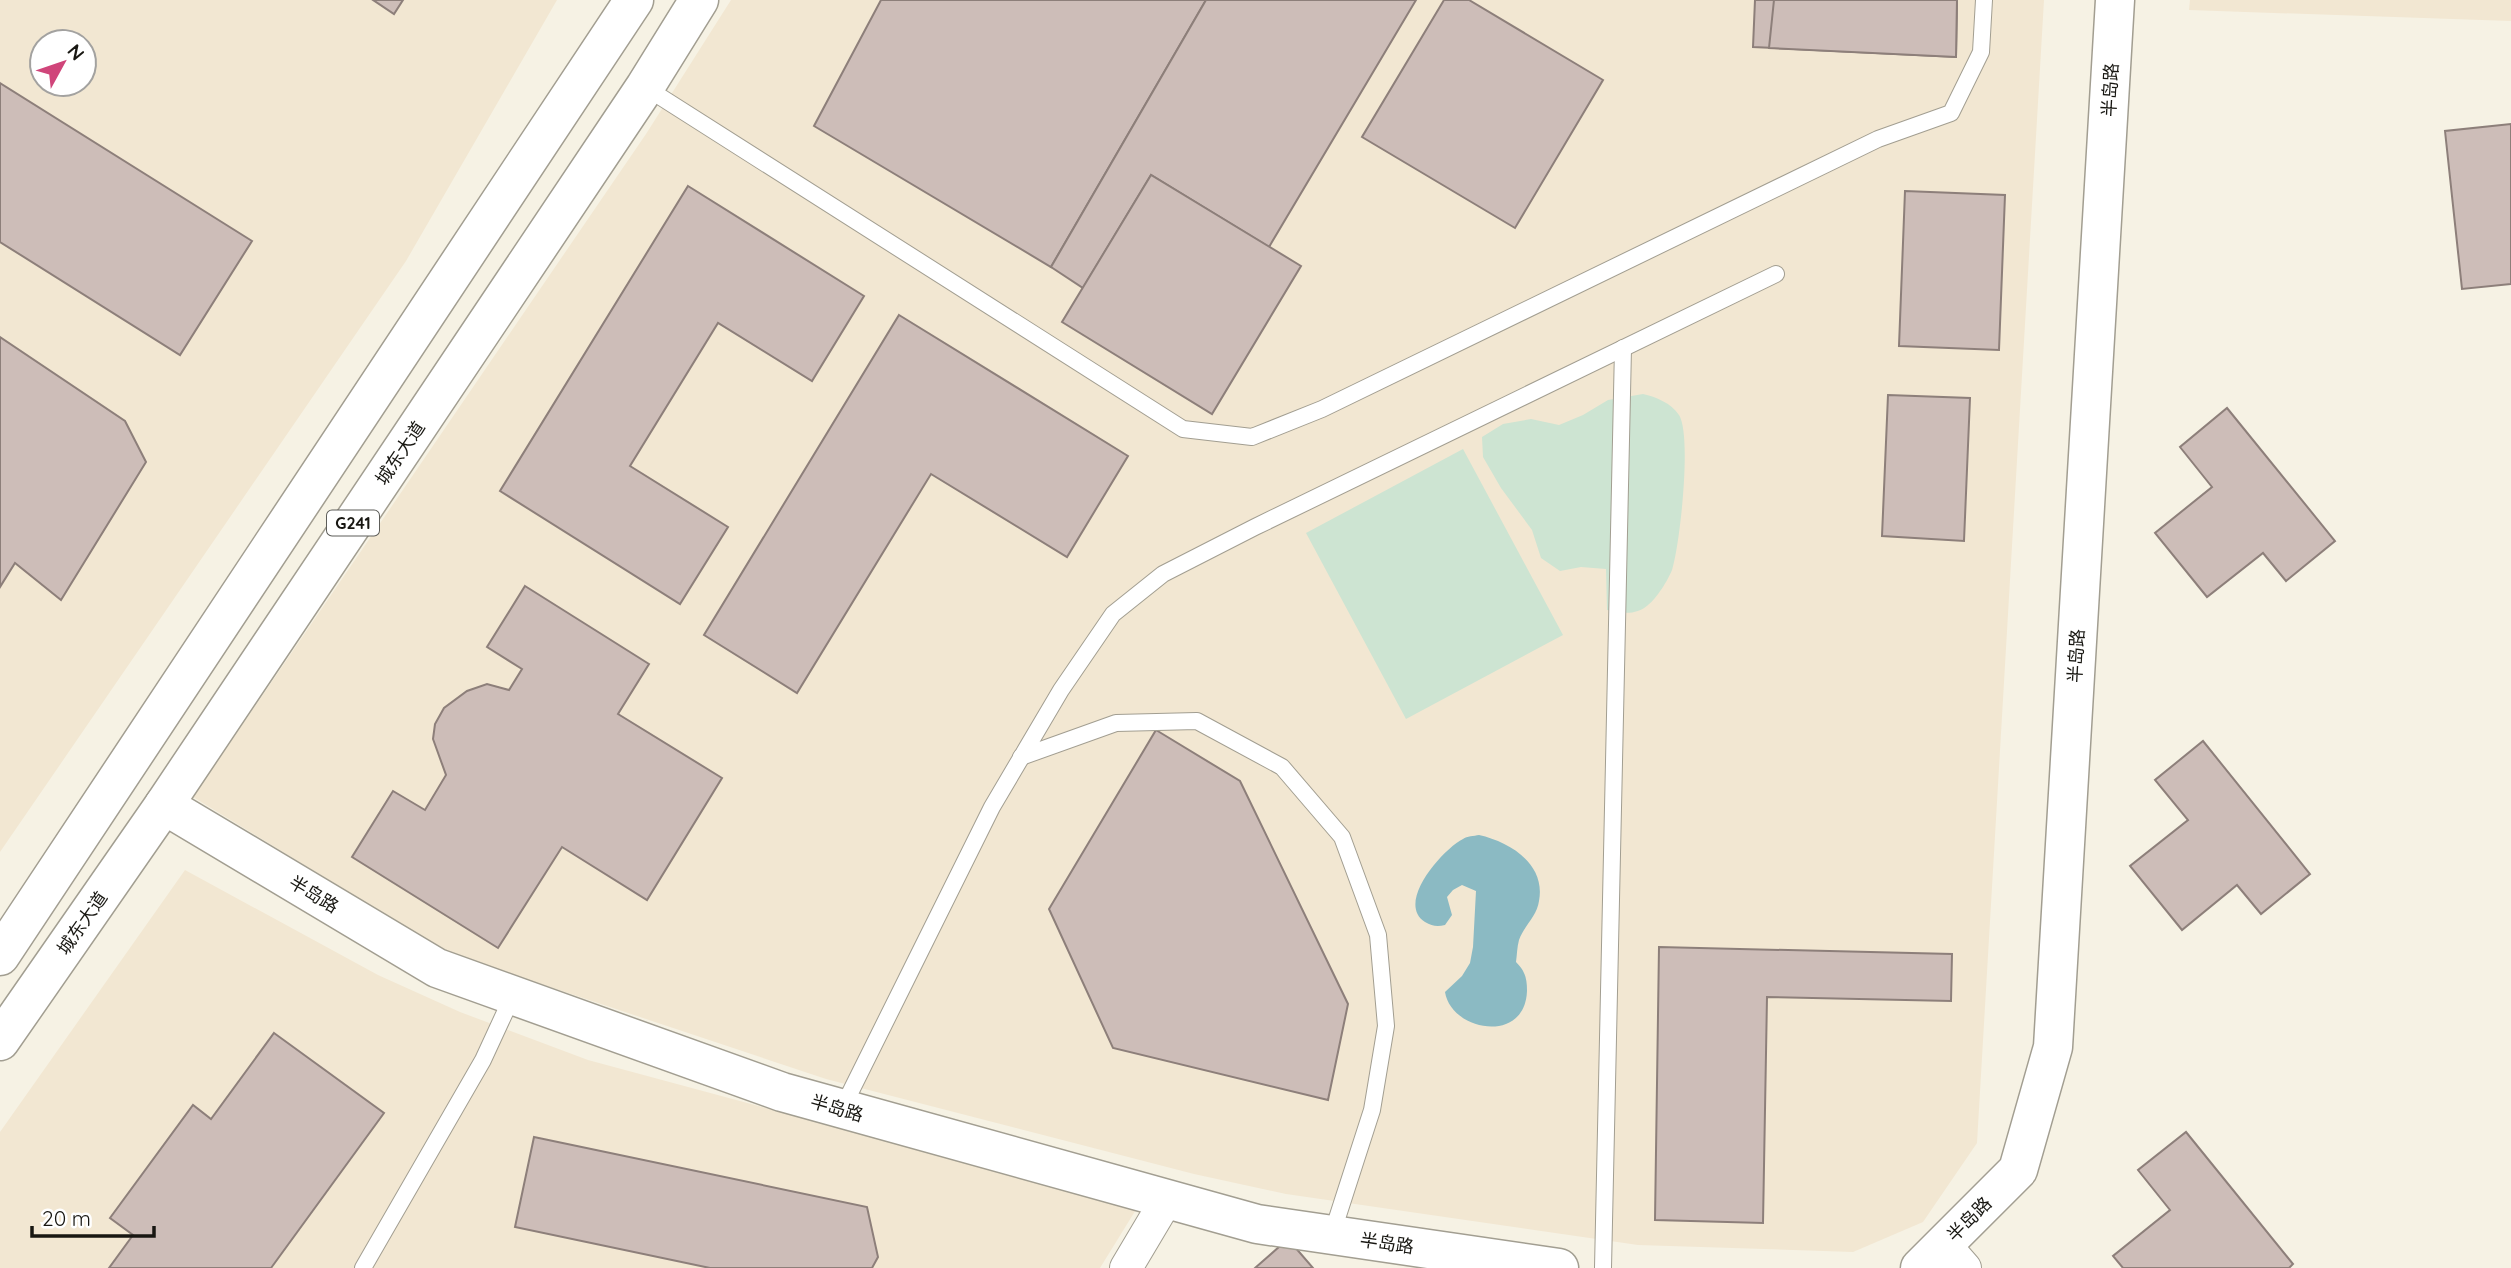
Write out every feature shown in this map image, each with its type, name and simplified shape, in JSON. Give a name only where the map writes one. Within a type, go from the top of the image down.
[{"type":"main road","name":"G241","points":[[0,956],[634,0]]},
{"type":"main road","name":"城东大道","points":[[0,1041],[164,805],[645,87],[699,0]]},
{"type":"main road","name":"半岛路","points":[[1943,1260],[2018,1170],[2053,1047],[2115,0]]},
{"type":"main road","name":"半岛路","points":[[164,805],[438,968],[782,1092],[1257,1224],[1559,1268]]},
{"type":"street","points":[[1126,1268],[1167,1199]]},
{"type":"lane","points":[[645,87],[1183,429],[1252,437],[1322,409],[1878,139],[1951,113],[1981,52],[1983,0]]},
{"type":"lane","points":[[842,1109],[992,807],[1061,690],[1113,614],[1163,574],[1776,274]]},
{"type":"lane","points":[[1603,1268],[1623,348]]},
{"type":"lane","points":[[1021,758],[1116,723],[1197,721],[1282,767],[1342,838],[1378,935],[1386,1026],[1372,1110],[1332,1235]]},
{"type":"lane","points":[[363,1268],[483,1060],[513,995]]},
{"type":"shaded area","points":[[0,0],[557,0],[406,261],[0,852]]},
{"type":"shaded area","points":[[731,0],[2044,0],[1977,1143],[1923,1222],[1853,1252],[1638,1245],[1286,1194],[1194,1174],[826,1079],[448,953],[193,797],[646,134]]},
{"type":"shaded area","points":[[2190,0],[2511,0],[2511,21],[2189,10]]},
{"type":"shaded area","points":[[185,870],[378,975],[460,1012],[588,1060],[1137,1208],[1100,1268],[0,1268],[0,1132]]},
{"type":"green space","points":[[1643,394],[1672,407],[1683,426],[1685,466],[1681,515],[1672,570],[1665,584],[1643,608],[1623,613],[1607,610],[1606,569],[1581,567],[1560,571],[1541,558],[1532,530],[1501,488],[1483,457],[1482,437],[1503,424],[1531,419],[1559,425],[1608,400]]},
{"type":"green space","points":[[1463,449],[1563,635],[1406,719],[1306,533]]},
{"type":"water","points":[[1479,835],[1502,843],[1523,857],[1537,876],[1540,888],[1538,906],[1521,935],[1517,948],[1516,962],[1527,982],[1523,1008],[1514,1019],[1502,1025],[1473,1023],[1460,1016],[1450,1005],[1445,992],[1462,976],[1470,963],[1476,891],[1462,885],[1453,890],[1447,897],[1452,915],[1442,926],[1425,922],[1417,913],[1415,902],[1425,877],[1444,854],[1465,838]]},
{"type":"building","points":[[373,0],[403,0],[394,14]]},
{"type":"building","points":[[881,0],[1206,0],[1051,267],[814,126]]},
{"type":"building","points":[[1206,0],[1416,0],[1269,247],[1151,175],[1083,288],[1051,267]]},
{"type":"building","points":[[1444,0],[1469,0],[1603,80],[1515,228],[1362,137]]},
{"type":"building","points":[[1755,0],[1957,0],[1956,57],[1753,47]]},
{"type":"building","points":[[1774,0],[1957,0],[1956,57],[1769,48]]},
{"type":"building","points":[[0,83],[252,241],[180,355],[0,242]]},
{"type":"building","points":[[2511,124],[2511,284],[2462,289],[2445,131]]},
{"type":"building","points":[[1151,175],[1301,266],[1212,414],[1062,322]]},
{"type":"building","points":[[688,186],[864,296],[812,381],[718,323],[630,466],[728,527],[680,604],[500,491]]},
{"type":"building","points":[[1905,191],[2005,195],[1999,350],[1899,346]]},
{"type":"building","points":[[899,315],[1128,456],[1067,557],[931,474],[797,693],[704,635]]},
{"type":"building","points":[[0,337],[125,421],[146,462],[61,600],[15,563],[0,587]]},
{"type":"building","points":[[1888,395],[1970,398],[1964,541],[1882,536]]},
{"type":"building","points":[[2227,408],[2335,541],[2286,581],[2263,553],[2207,597],[2155,533],[2212,487],[2180,447]]},
{"type":"building","points":[[525,586],[649,664],[618,714],[722,778],[647,900],[562,847],[498,948],[352,857],[393,791],[425,810],[446,775],[433,739],[435,724],[444,708],[467,691],[487,684],[509,690],[522,669],[487,647]]},
{"type":"building","points":[[1156,730],[1240,781],[1348,1004],[1328,1100],[1113,1048],[1049,909]]},
{"type":"building","points":[[2203,741],[2310,874],[2261,914],[2237,885],[2182,930],[2130,866],[2188,820],[2155,780]]},
{"type":"building","points":[[1659,947],[1952,954],[1951,1001],[1767,997],[1763,1223],[1655,1220]]},
{"type":"building","points":[[274,1033],[384,1113],[271,1268],[109,1268],[133,1235],[110,1218],[193,1105],[211,1119]]},
{"type":"building","points":[[2186,1132],[2293,1264],[2289,1268],[2123,1268],[2113,1256],[2170,1210],[2138,1170]]},
{"type":"building","points":[[534,1137],[867,1207],[878,1257],[872,1268],[710,1268],[515,1227]]},
{"type":"building","points":[[1288,1239],[1313,1268],[1255,1268]]}]
